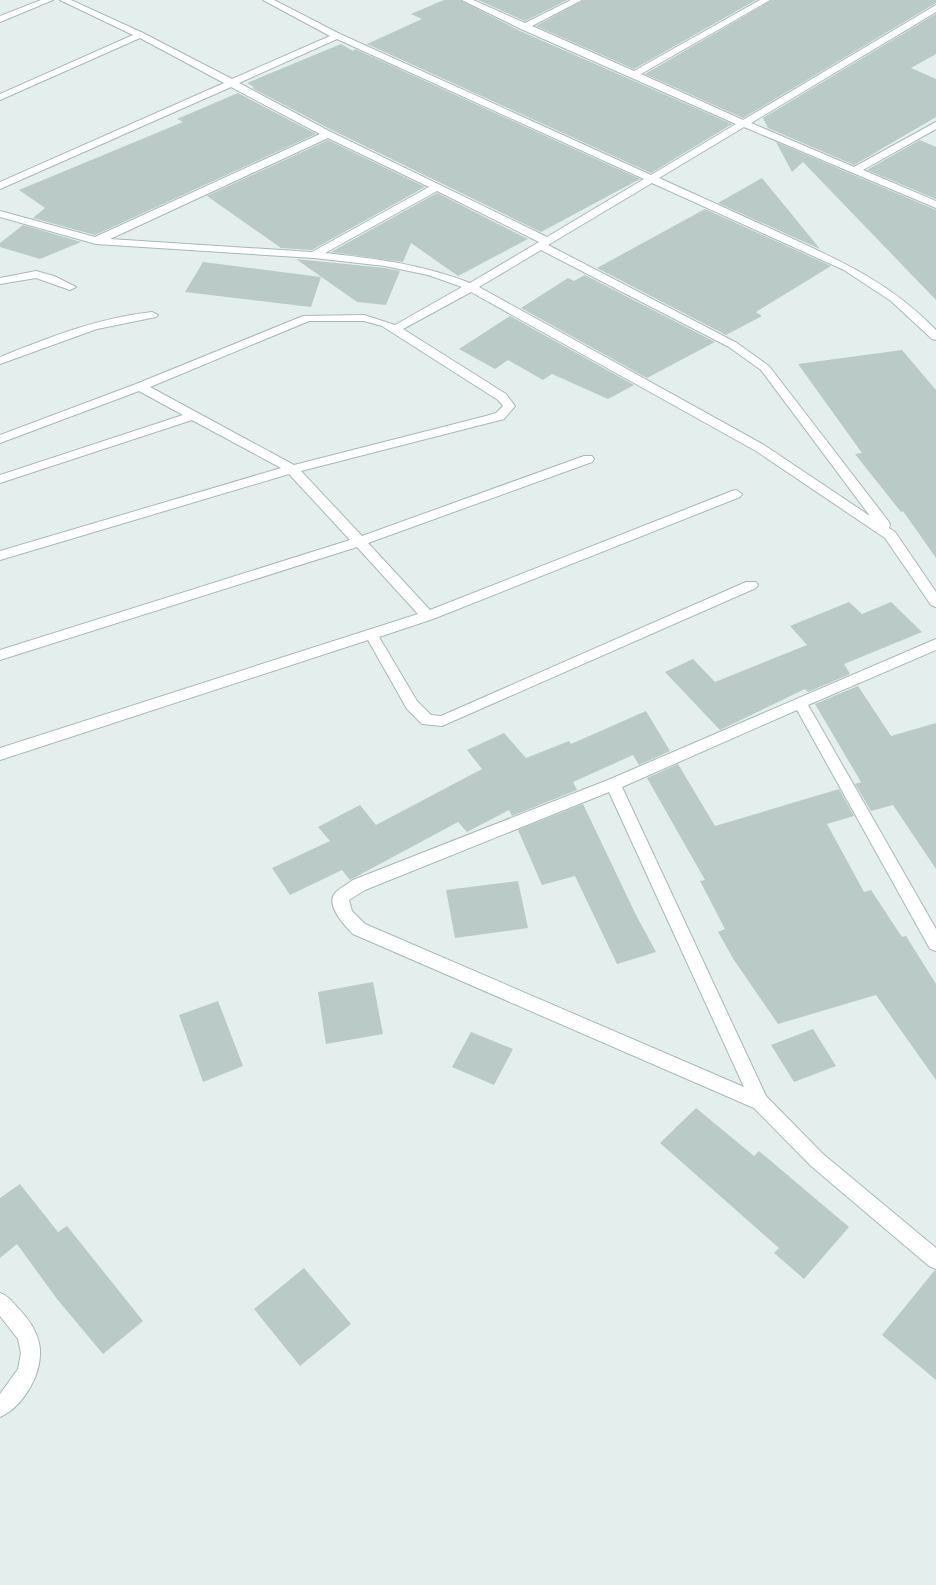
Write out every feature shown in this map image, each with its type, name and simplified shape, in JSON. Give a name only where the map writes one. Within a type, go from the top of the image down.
[{"type":"street","points":[[0,19],[49,0]]},
{"type":"street","points":[[64,0],[140,35],[228,83],[437,188],[739,348],[756,360],[817,434],[936,602]]},
{"type":"street","points":[[267,0],[337,36],[848,268],[887,292],[920,319],[936,337]]},
{"type":"street","points":[[466,0],[743,123],[936,205]]},
{"type":"street","points":[[524,27],[578,0]]},
{"type":"street","points":[[635,74],[766,0]]},
{"type":"street","points":[[395,329],[471,287],[936,8]]},
{"type":"street","points":[[0,97],[140,35]]},
{"type":"street","points":[[0,186],[337,36]]},
{"type":"street","points":[[856,170],[936,125]]},
{"type":"street","points":[[96,241],[328,134]]},
{"type":"street","points":[[314,255],[437,188]]},
{"type":"street","points":[[0,214],[96,241],[314,255],[385,263],[415,268],[471,287],[760,448],[890,535]]},
{"type":"street","points":[[0,281],[34,273],[45,274],[70,287]]},
{"type":"street","points":[[0,361],[90,326],[132,316],[152,315]]},
{"type":"street","points":[[0,439],[140,387],[307,318],[364,318],[386,324],[502,396],[509,406],[505,412],[490,419],[292,469],[0,556]]},
{"type":"street","points":[[140,387],[292,469],[428,616]]},
{"type":"street","points":[[0,479],[192,416]]},
{"type":"street","points":[[0,655],[360,542],[588,459]]},
{"type":"street","points":[[0,754],[428,616],[736,494]]},
{"type":"street","points":[[371,634],[412,705],[427,720],[442,721],[750,585]]},
{"type":"street","points":[[760,1102],[359,929],[349,921],[343,911],[341,897],[359,885],[613,784],[936,644]]},
{"type":"street","points":[[799,702],[936,944]]},
{"type":"street","points":[[613,784],[760,1102],[817,1160],[936,1260]]},
{"type":"street","points":[[0,1302],[26,1333],[30,1348],[31,1365],[23,1382],[10,1399],[0,1407]]},
{"type":"building","points":[[444,0],[460,0],[520,31],[732,124],[651,173],[367,44],[422,19],[411,14]]},
{"type":"building","points":[[478,0],[567,0],[525,21]]},
{"type":"building","points":[[584,0],[756,0],[634,69],[536,26]]},
{"type":"building","points":[[772,0],[936,0],[936,3],[743,118],[645,74]]},
{"type":"building","points":[[936,14],[936,54],[911,68],[936,79],[936,117],[854,165],[768,128],[763,118]]},
{"type":"building","points":[[341,44],[640,179],[541,232],[332,130],[252,88],[254,87],[247,83]]},
{"type":"building","points":[[238,93],[316,134],[95,235],[33,218],[45,208],[19,190],[183,122],[177,119]]},
{"type":"building","points":[[328,140],[425,187],[312,250],[281,248],[207,196]]},
{"type":"building","points":[[920,140],[936,147],[936,199],[867,170]]},
{"type":"building","points":[[776,142],[936,210],[936,300],[803,162],[792,172]]},
{"type":"building","points":[[762,178],[820,249],[718,203]]},
{"type":"building","points":[[437,193],[528,239],[458,276],[411,243],[403,262],[331,252]]},
{"type":"building","points":[[705,209],[831,266],[756,312],[762,316],[726,335],[597,268]]},
{"type":"building","points":[[23,225],[81,242],[40,259],[0,247],[0,243]]},
{"type":"building","points":[[296,259],[400,271],[386,305],[357,302]]},
{"type":"building","points":[[203,262],[321,277],[311,307],[185,292]]},
{"type":"building","points":[[585,275],[715,342],[647,378],[521,308],[568,278],[574,281]]},
{"type":"building","points":[[510,316],[634,385],[608,399],[552,374],[543,380],[508,360],[495,369],[459,349]]},
{"type":"building","points":[[902,350],[936,390],[936,558],[903,511],[901,512],[855,454],[862,453],[798,364]]},
{"type":"building","points":[[849,602],[862,614],[891,602],[922,632],[844,664],[850,674],[808,692],[805,689],[720,730],[665,672],[693,659],[715,682],[807,645],[790,626]]},
{"type":"building","points":[[858,686],[891,736],[936,723],[936,869],[893,805],[871,811],[855,784],[861,782],[815,704]]},
{"type":"building","points":[[646,711],[670,751],[639,765],[633,755],[573,782],[577,790],[512,816],[509,810],[467,832],[458,822],[350,880],[342,870],[290,895],[272,868],[330,841],[318,827],[360,805],[376,825],[482,769],[467,750],[504,733],[526,758],[569,741],[571,744]]},
{"type":"building","points":[[678,764],[715,826],[839,789],[854,816],[827,824],[864,892],[871,890],[902,937],[906,936],[936,984],[936,1080],[876,995],[778,1024],[734,960],[718,932],[725,929],[700,881],[705,880],[647,778]]},
{"type":"building","points":[[583,804],[636,915],[656,952],[617,964],[575,876],[542,885],[518,830]]},
{"type":"building","points":[[518,881],[528,928],[455,938],[446,890]]},
{"type":"building","points":[[373,982],[383,1034],[326,1044],[318,992]]},
{"type":"building","points":[[218,1001],[243,1066],[203,1082],[179,1015]]},
{"type":"building","points":[[813,1029],[836,1066],[794,1082],[771,1045]]},
{"type":"building","points":[[471,1032],[513,1049],[494,1085],[452,1067]]},
{"type":"building","points":[[696,1108],[754,1156],[759,1151],[849,1227],[804,1279],[774,1253],[779,1248],[660,1143]]},
{"type":"building","points":[[20,1184],[58,1232],[67,1226],[143,1321],[103,1354],[57,1299],[17,1244],[0,1258],[0,1198]]},
{"type":"building","points":[[304,1268],[351,1324],[300,1366],[254,1309]]},
{"type":"building","points":[[936,1271],[936,1380],[882,1335]]}]
